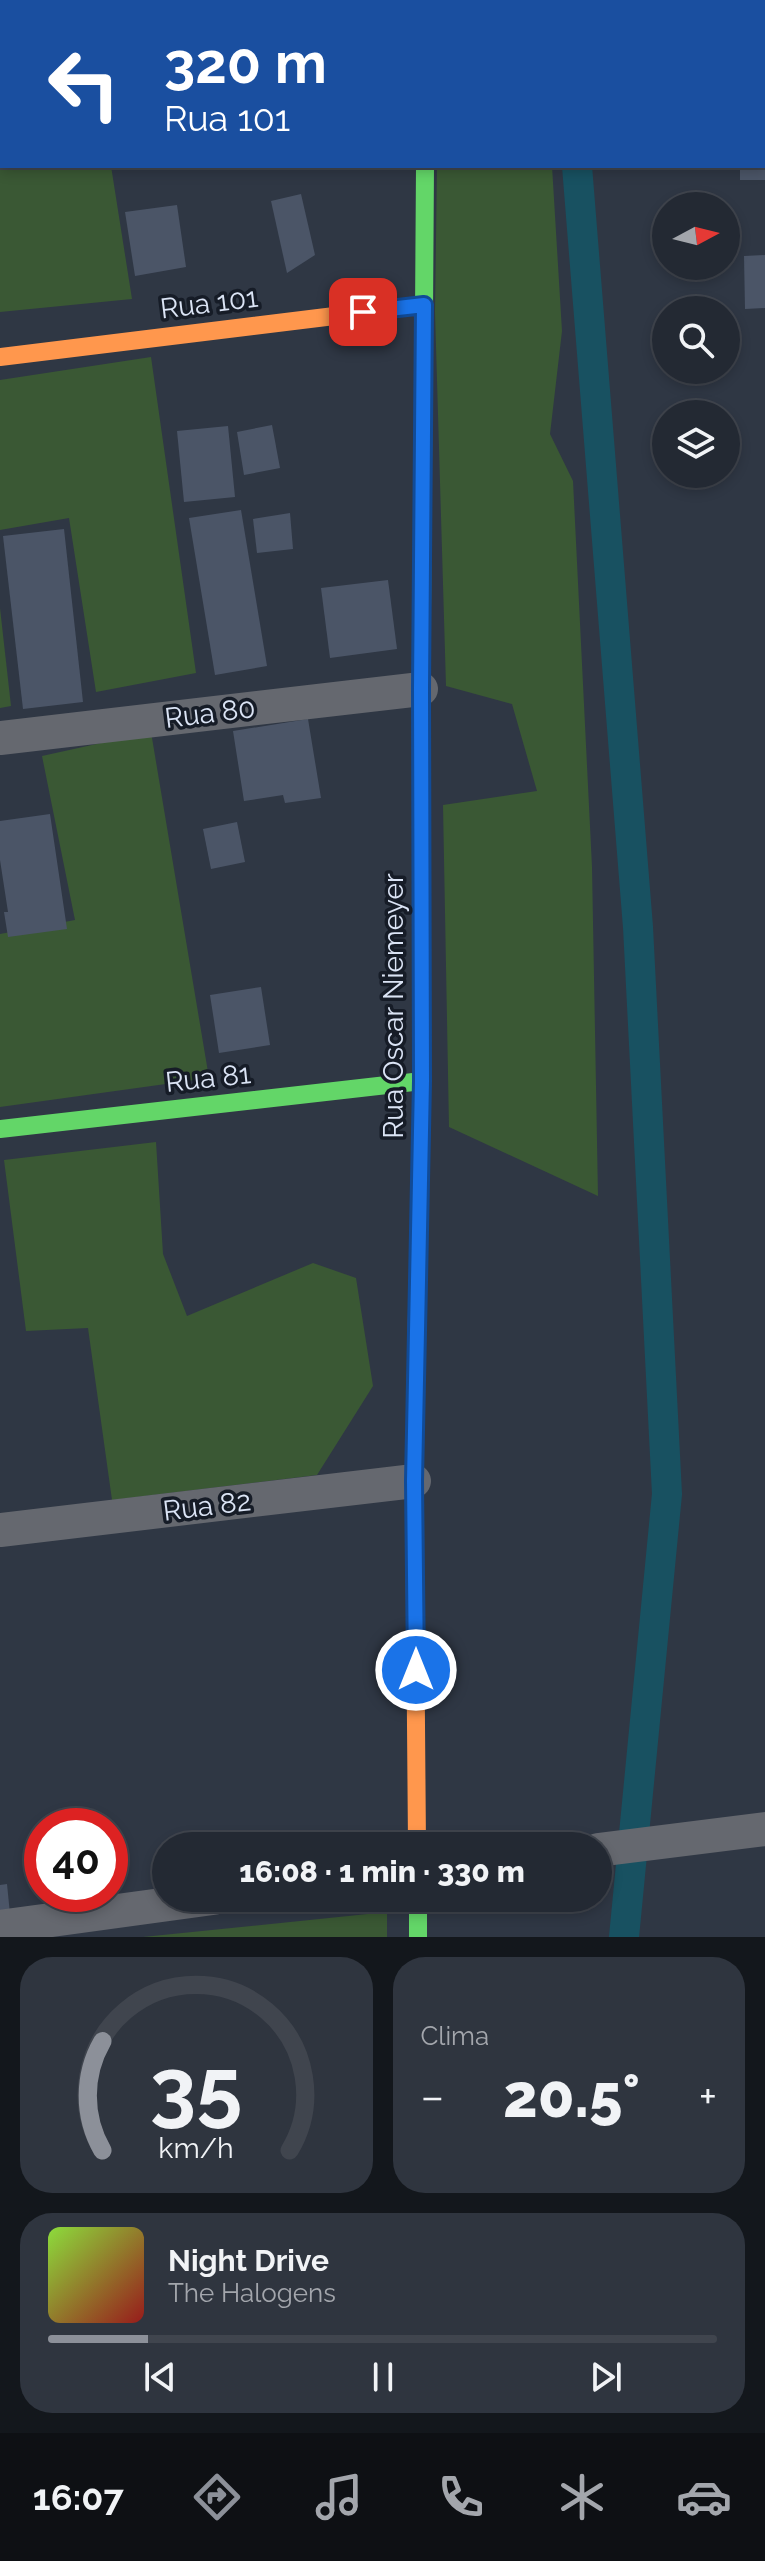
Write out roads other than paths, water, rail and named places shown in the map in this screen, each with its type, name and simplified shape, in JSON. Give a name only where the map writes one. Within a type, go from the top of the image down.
[{"type":"street","name":"Rua Oscar Niemeyer","points":[[417,1832],[414,1481],[422,1081],[425,168]]},
{"type":"street","name":"Rua 101","points":[[0,357],[424,305]]},
{"type":"street","name":"Rua 80","points":[[0,738],[421,689]]},
{"type":"street","name":"Rua 81","points":[[0,1129],[422,1081]]},
{"type":"street","name":"Rua 82","points":[[0,1530],[414,1481]]},
{"type":"street","points":[[612,1848],[765,1829]]},
{"type":"street","points":[[0,1927],[152,1906]]},
{"type":"street","points":[[418,1912],[418,1937]]},
{"type":"waterway","points":[[577,168],[638,927],[667,1494],[624,1937]]}]
